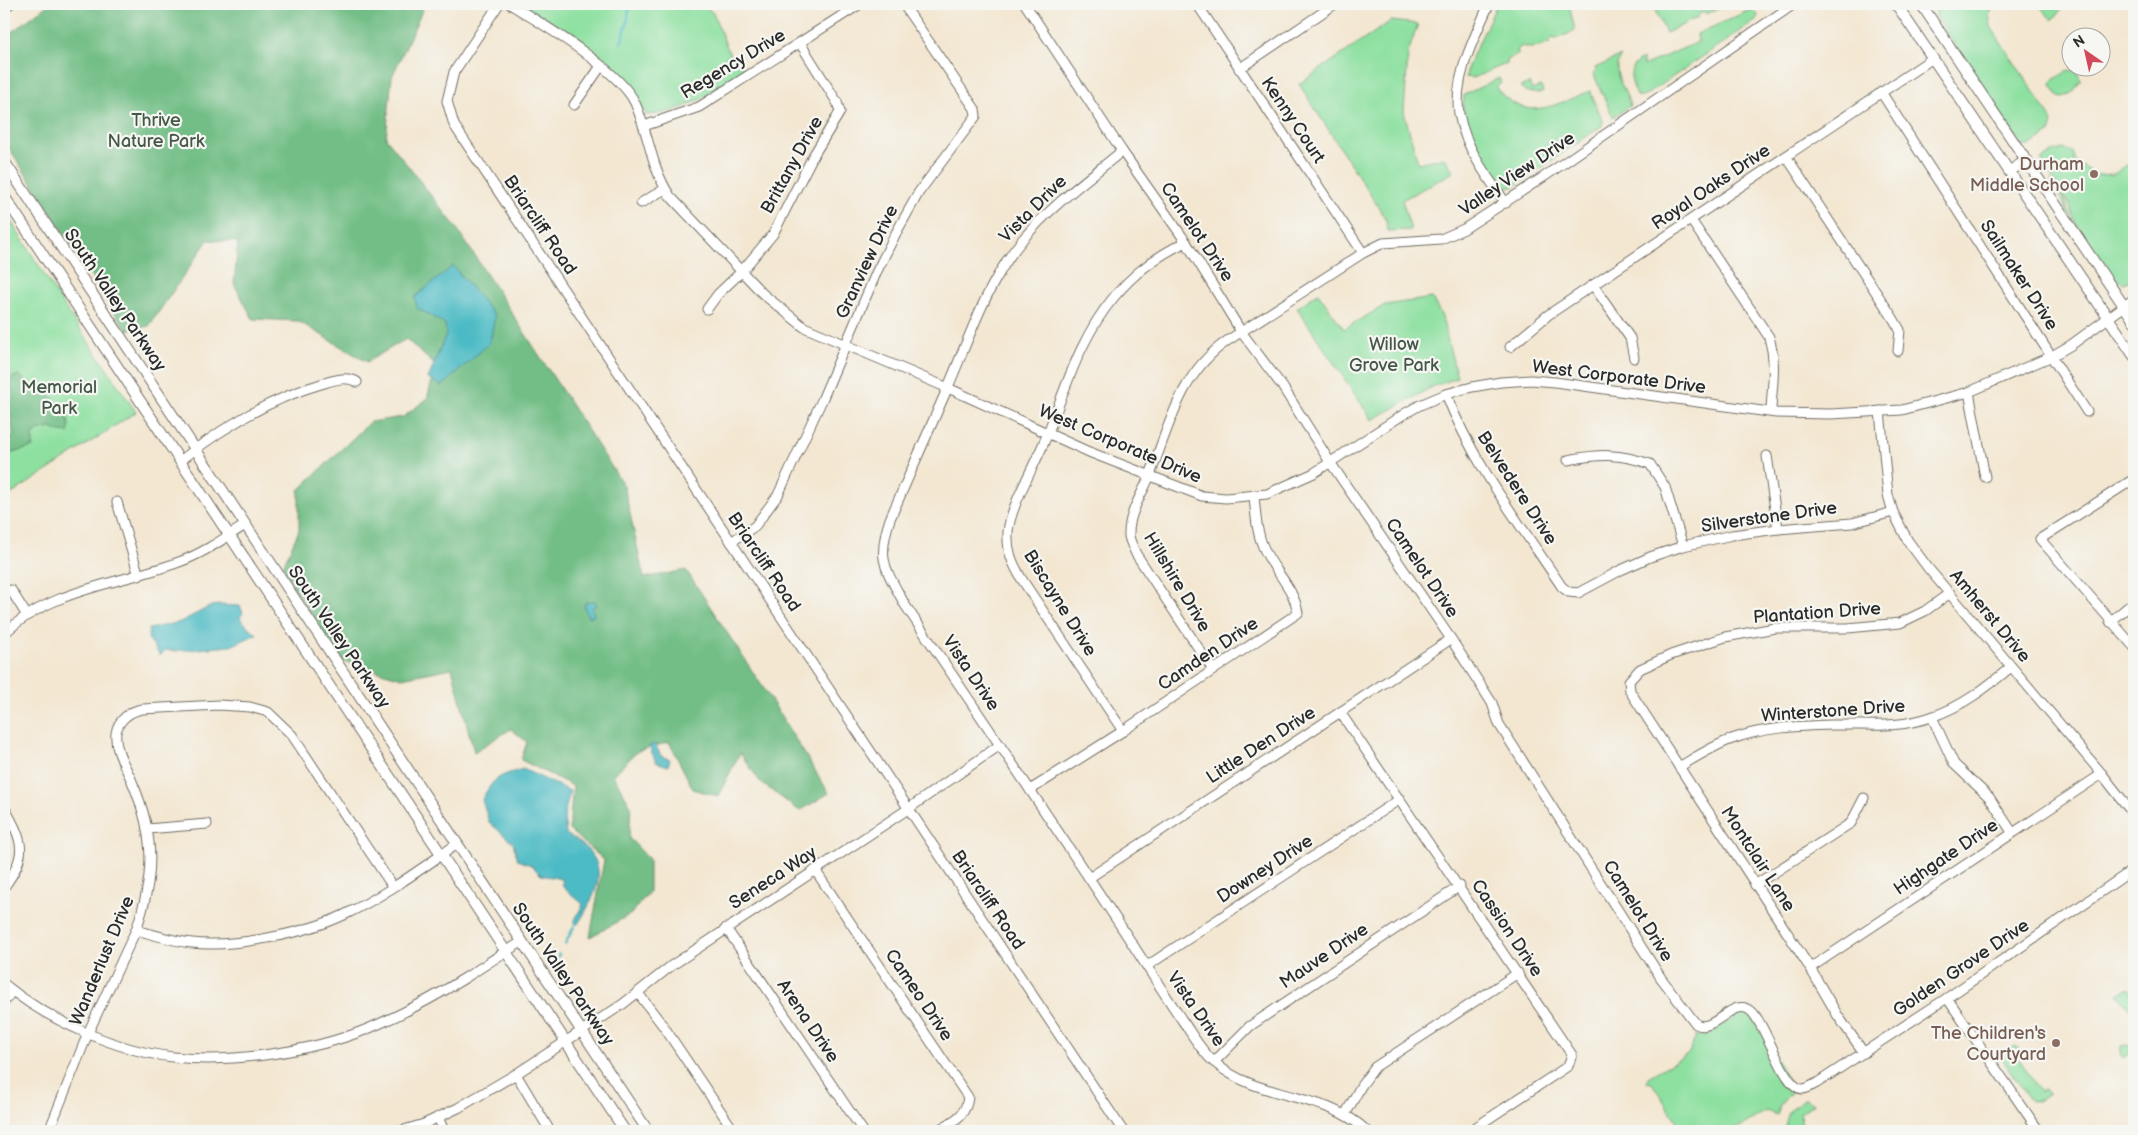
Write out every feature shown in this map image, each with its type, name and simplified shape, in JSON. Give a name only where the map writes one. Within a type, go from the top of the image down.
[{"type":"main road","points":[[1896,4],[2134,356]]},
{"type":"main road","points":[[1921,4],[2134,321]]},
{"type":"main road","points":[[2010,171],[2027,160]]},
{"type":"main road","name":"South Valley Parkway","points":[[4,161],[648,1131]]},
{"type":"main road","name":"South Valley Parkway","points":[[4,196],[625,1131]]},
{"type":"main road","points":[[74,302],[90,290]]},
{"type":"street","points":[[4,8],[10,4]]},
{"type":"street","name":"Briarcliff Road","points":[[499,4],[454,72],[447,102],[454,125],[1123,1131]]},
{"type":"street","name":"West Corporate Drive","points":[[510,4],[619,80],[629,92],[644,126],[656,168],[666,189],[741,272],[763,294],[804,327],[1149,476],[1202,496],[1226,498],[1267,494],[1314,473],[1420,404],[1446,394],[1481,385],[1531,380],[1665,397],[1733,408],[1801,414],[1880,412],[1920,406],[1969,392],[2052,356],[2071,345],[2134,299]]},
{"type":"street","name":"Regency Drive","points":[[644,126],[699,107],[860,4]]},
{"type":"street","name":"Granview Drive","points":[[731,542],[755,526],[778,495],[878,271],[905,217],[919,192],[976,116],[975,109],[903,4]]},
{"type":"street","name":"Camelot Drive","points":[[1025,4],[1122,151],[1186,242],[1242,333],[1282,386],[1330,462],[1451,639],[1492,704],[1499,724],[1661,978],[1686,1012],[1700,1026],[1706,1025],[1743,1007],[1751,1010],[1762,1025],[1787,1078],[1796,1087],[1803,1089]]},
{"type":"street","name":"Kenny Court","points":[[1197,4],[1363,253]]},
{"type":"street","points":[[1240,69],[1335,4]]},
{"type":"street","points":[[1490,4],[1474,37],[1462,74],[1459,113],[1465,136],[1479,163],[1506,202]]},
{"type":"street","name":"Valley View Drive","points":[[1242,333],[1363,253],[1383,243],[1441,239],[1464,230],[1794,4]]},
{"type":"street","name":"Brittany Drive","points":[[741,272],[773,234],[813,156],[840,112],[837,102],[800,43]]},
{"type":"street","name":"Royal Oaks Drive","points":[[1510,347],[1548,315],[1933,58]]},
{"type":"street","points":[[574,104],[601,66]]},
{"type":"street","name":"Sailmaker Drive","points":[[1881,92],[2087,412]]},
{"type":"street","name":"Vista Drive","points":[[1122,151],[1060,202],[1023,238],[1008,258],[971,328],[948,388],[890,519],[883,539],[883,564],[905,605],[1199,1045],[1214,1062],[1245,1082],[1324,1105],[1356,1121],[1367,1131]]},
{"type":"street","points":[[1786,156],[1900,330],[1898,351]]},
{"type":"street","points":[[640,203],[666,189]]},
{"type":"street","points":[[1691,220],[1769,337],[1775,367],[1771,411]]},
{"type":"street","name":"Biscayne Drive","points":[[1123,731],[1021,578],[1009,556],[1008,530],[1013,513],[1048,433],[1077,356],[1102,314],[1123,287],[1144,267],[1166,251],[1186,242]]},
{"type":"street","points":[[707,309],[718,294],[741,272]]},
{"type":"street","points":[[1593,285],[1630,338],[1634,358]]},
{"type":"street","name":"Hillshire Drive","points":[[1213,670],[1136,554],[1129,537],[1133,511],[1149,476],[1168,423],[1192,377],[1211,353],[1242,333]]},
{"type":"street","points":[[180,461],[195,449],[275,400],[300,390],[335,380],[351,378],[357,382]]},
{"type":"street","points":[[1969,392],[1984,477]]},
{"type":"street","name":"Belvedere Drive","points":[[1446,394],[1464,436],[1496,488],[1562,587],[1569,592]]},
{"type":"street","name":"Amherst Drive","points":[[1880,412],[1888,496],[1893,512],[1915,552],[2102,774],[2134,815]]},
{"type":"street","points":[[1568,460],[1598,454],[1624,457],[1650,464],[1666,487],[1682,546]]},
{"type":"street","points":[[1766,456],[1778,529]]},
{"type":"street","points":[[2134,479],[2040,540],[2134,648]]},
{"type":"street","name":"Camden Drive","points":[[1030,790],[1123,731],[1298,613],[1296,599],[1260,541],[1254,496]]},
{"type":"street","points":[[117,502],[139,576]]},
{"type":"street","name":"Silverstone Drive","points":[[1569,592],[1578,593],[1620,570],[1682,546],[1732,535],[1852,523],[1893,512]]},
{"type":"street","points":[[4,634],[26,614],[82,591],[139,576],[181,561],[245,525]]},
{"type":"street","points":[[11,590],[26,614]]},
{"type":"street","name":"Plantation Drive","points":[[1629,681],[1640,669],[1671,655],[1725,637],[1775,628],[1848,628],[1900,623],[1925,611],[1950,592]]},
{"type":"street","points":[[2110,622],[2134,602]]},
{"type":"street","name":"Little Den Drive","points":[[1089,878],[1451,639]]},
{"type":"street","name":"Winterstone Drive","points":[[1679,767],[1713,747],[1734,738],[1773,729],[1836,725],[1868,727],[1895,725],[1932,717],[1964,702],[2011,667]]},
{"type":"street","name":"Montclair Lane","points":[[1629,681],[1630,691],[1634,699],[1810,968],[1838,1016],[1864,1053]]},
{"type":"street","name":"Wanderlust Drive","points":[[49,1131],[88,1033],[136,930],[146,901],[150,861],[145,813],[117,744],[118,727],[125,717],[135,710],[142,708],[219,705],[260,709],[268,712],[292,735],[393,888]]},
{"type":"street","name":"Cassion Drive","points":[[1340,712],[1460,886],[1572,1055],[1568,1066],[1470,1131]]},
{"type":"street","points":[[1932,717],[1954,764],[1989,798],[2012,832]]},
{"type":"street","name":"Seneca Way","points":[[401,1131],[438,1117],[475,1099],[516,1074],[638,992],[671,966],[726,928],[908,809],[1000,745]]},
{"type":"street","name":"Highgate Drive","points":[[1810,968],[2102,774]]},
{"type":"street","points":[[1755,885],[1851,824],[1864,798]]},
{"type":"street","name":"Downey Drive","points":[[1147,966],[1400,799]]},
{"type":"street","points":[[4,807],[18,832],[21,846],[20,860],[14,874],[4,888]]},
{"type":"street","points":[[147,829],[207,824]]},
{"type":"street","points":[[136,930],[173,940],[215,944],[280,936],[324,924],[346,914],[393,888],[458,844]]},
{"type":"street","name":"Golden Grove Drive","points":[[1803,1089],[1817,1083],[1947,998],[2134,869]]},
{"type":"street","name":"Cameo Drive","points":[[815,870],[968,1097],[967,1108],[963,1114],[937,1131]]},
{"type":"street","name":"Mauve Drive","points":[[1214,1062],[1250,1026],[1460,886]]},
{"type":"street","name":"Arena Drive","points":[[726,928],[863,1131]]},
{"type":"street","points":[[4,984],[12,991],[68,1024],[129,1047],[173,1057],[223,1058],[280,1052],[324,1043],[380,1024],[426,1001],[522,942]]},
{"type":"street","points":[[1345,1115],[1361,1086],[1375,1067],[1518,973]]},
{"type":"street","points":[[4,1002],[12,991]]},
{"type":"street","points":[[638,992],[664,1027],[734,1131]]},
{"type":"street","points":[[1947,998],[2039,1131]]},
{"type":"street","points":[[516,1074],[550,1131]]},
{"type":"street","points":[[438,1117],[444,1131]]},
{"type":"green space","name":"Thrive Nature Park","points":[[49,4],[425,4],[392,77],[386,138],[456,227],[624,486],[644,578],[686,570],[829,793],[800,811],[761,783],[740,753],[718,796],[693,789],[669,742],[638,751],[613,775],[631,806],[629,838],[649,859],[649,892],[631,914],[590,937],[604,860],[569,830],[573,786],[521,760],[527,742],[511,729],[474,752],[452,668],[402,678],[343,661],[297,593],[283,566],[299,530],[299,490],[370,422],[403,417],[427,399],[436,366],[406,339],[367,362],[298,321],[253,319],[234,284],[238,242],[208,240],[149,326],[126,330],[4,140],[4,38]]},
{"type":"green space","points":[[518,4],[701,4],[713,13],[730,55],[746,70],[723,86],[687,106],[646,115],[630,85],[611,63]]},
{"type":"green space","points":[[1497,4],[1569,4],[1575,31],[1556,39],[1553,38],[1549,41],[1550,43],[1539,47],[1529,48],[1522,46],[1517,50],[1519,54],[1506,60],[1508,63],[1473,78],[1466,77],[1468,66]]},
{"type":"green space","points":[[1652,4],[1729,4],[1706,14],[1705,12],[1699,14],[1697,18],[1666,33]]},
{"type":"green space","points":[[1947,4],[1993,4],[1989,14],[1991,27],[2049,115],[2053,123],[2050,133],[2029,146],[2022,146],[1936,17],[1936,10]]},
{"type":"green space","points":[[2038,4],[2065,4],[2054,19],[2051,19]]},
{"type":"green space","points":[[1752,9],[1758,15],[1757,20],[1643,97],[1637,96],[1631,75],[1637,62],[1643,59],[1643,65],[1645,65],[1698,42],[1697,34]]},
{"type":"green space","points":[[1391,21],[1418,24],[1408,53],[1404,112],[1418,163],[1444,157],[1454,172],[1402,200],[1411,230],[1387,231],[1386,219],[1299,84]]},
{"type":"green space","points":[[1621,56],[1617,68],[1618,75],[1630,106],[1613,117],[1593,73],[1596,71],[1595,68]]},
{"type":"green space","points":[[2060,76],[2060,78],[2080,78],[2081,80],[2073,92],[2063,98],[2059,97],[2051,85],[2053,80]]},
{"type":"green space","points":[[1499,78],[1501,83],[1496,88],[1507,99],[1518,106],[1529,108],[1552,106],[1590,91],[1603,121],[1602,126],[1513,187],[1505,188],[1491,173],[1472,141],[1463,110],[1464,95]]},
{"type":"green space","points":[[1529,83],[1532,90],[1541,86],[1543,92],[1531,93],[1520,87]]},
{"type":"green space","points":[[2063,149],[2072,152],[2075,162],[2096,175],[2114,174],[2134,160],[2134,279],[2123,283],[2113,276],[2075,222],[2070,206],[2041,160],[2052,152]]},
{"type":"green space","points":[[2051,180],[2064,199],[2073,222],[2111,279],[2121,287],[2118,289],[2073,226]]},
{"type":"green space","name":"Memorial Park","points":[[4,210],[64,306],[136,412],[4,499]]},
{"type":"green space","name":"Willow Grove Park","points":[[1318,293],[1344,329],[1385,305],[1432,298],[1442,317],[1457,378],[1434,386],[1372,420],[1297,308]]},
{"type":"green space","points":[[19,375],[31,386],[43,391],[63,409],[68,421],[68,433],[51,428],[38,431],[33,435],[33,447],[6,455],[4,465],[4,437],[12,439],[14,435],[5,386],[7,380]]},
{"type":"green space","points":[[4,465],[10,472],[7,479],[4,477]]},
{"type":"green space","points":[[2129,988],[2134,997],[2134,1017],[2118,994]]},
{"type":"green space","points":[[1745,1012],[1751,1015],[1793,1090],[1780,1105],[1777,1115],[1766,1111],[1733,1131],[1683,1131],[1652,1083],[1646,1082],[1648,1077],[1689,1053],[1696,1036],[1707,1035]]},
{"type":"green space","points":[[2015,1046],[2019,1048],[2016,1054],[2040,1092],[2045,1089],[2049,1093],[2037,1101],[2031,1101],[2003,1060],[2004,1054]]},
{"type":"green space","points":[[2121,1046],[2130,1046],[2132,1049],[2129,1055],[2123,1058],[2120,1054]]},
{"type":"green space","points":[[1805,1099],[1813,1104],[1800,1113],[1801,1130],[1785,1131],[1790,1112]]},
{"type":"water","points":[[453,266],[495,316],[490,343],[442,386],[428,379],[446,334],[445,324],[417,308],[415,297]]},
{"type":"water","points":[[595,601],[597,606],[592,607],[594,616],[588,617],[584,606],[586,602]]},
{"type":"water","points":[[211,606],[240,606],[243,613],[240,617],[257,634],[231,646],[175,651],[166,650],[160,656],[148,638],[149,629],[180,622]]},
{"type":"water","points":[[655,744],[661,756],[670,759],[668,766],[656,762],[649,746]]},
{"type":"water","points":[[523,769],[570,791],[564,816],[566,834],[581,843],[591,853],[596,863],[597,885],[593,897],[578,924],[574,922],[583,904],[563,887],[562,879],[541,875],[531,865],[518,860],[513,843],[489,822],[482,800],[490,786],[498,778]]},
{"type":"waterway","points":[[621,43],[627,24],[630,4]]},
{"type":"waterway","points":[[565,944],[576,923]]},
{"type":"waterway","points":[[553,967],[559,954]]},
{"type":"place","name":"Durham Middle School","points":[[2094,174]]},
{"type":"place","name":"The Children's Courtyard","points":[[2056,1043]]}]
